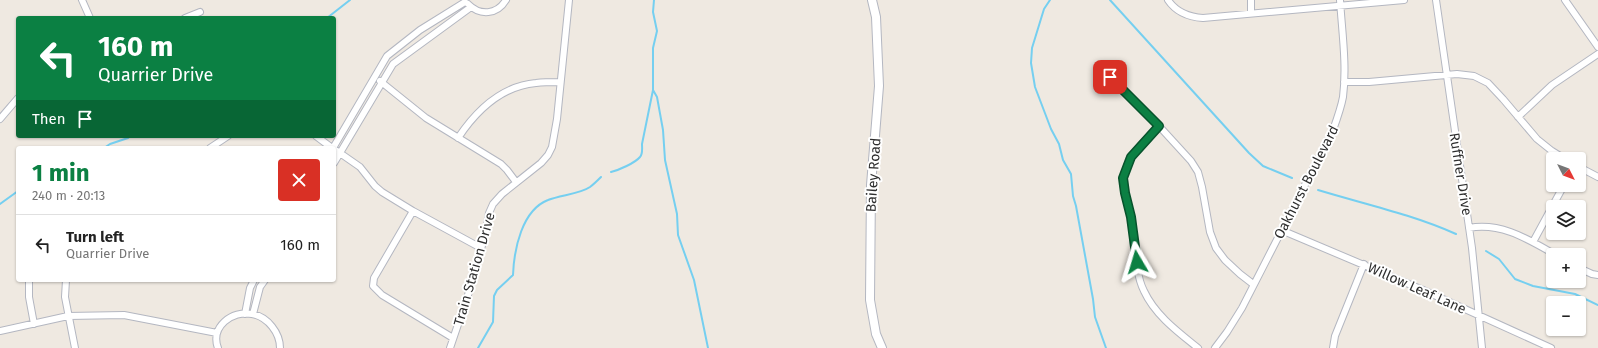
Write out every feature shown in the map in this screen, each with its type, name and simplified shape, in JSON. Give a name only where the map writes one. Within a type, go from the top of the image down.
[{"type":"street","points":[[82,0],[89,16]]},
{"type":"street","points":[[334,146],[374,77],[388,56],[396,48],[420,30],[465,1],[470,7],[479,12],[490,13],[498,10],[506,0]]},
{"type":"street","name":"Train Station Drive","points":[[450,348],[468,295],[489,213],[493,204],[516,182],[541,163],[548,155],[552,147],[555,138],[569,0]]},
{"type":"street","name":"Bailey Road","points":[[872,0],[876,17],[879,86],[870,185],[870,300],[876,334],[882,348]]},
{"type":"street","points":[[1168,0],[1180,11],[1194,17],[1216,17],[1340,3],[1404,0]]},
{"type":"street","points":[[1250,0],[1251,13]]},
{"type":"street","name":"Ruffner Drive","points":[[1436,0],[1469,228],[1482,348]]},
{"type":"street","points":[[1565,0],[1598,47]]},
{"type":"street","name":"Oakhurst Boulevard","points":[[1214,348],[1227,332],[1242,308],[1253,284],[1334,130],[1340,109],[1344,82],[1340,3]]},
{"type":"street","points":[[336,160],[393,64],[400,57],[470,7]]},
{"type":"street","points":[[190,16],[200,12]]},
{"type":"street","points":[[1518,117],[1552,85],[1598,54]]},
{"type":"street","points":[[1100,67],[1184,152],[1198,172],[1210,232],[1216,248],[1225,260],[1253,284]]},
{"type":"street","points":[[1344,82],[1369,82],[1467,75],[1480,79],[1495,90],[1537,139],[1554,152]]},
{"type":"street","points":[[374,77],[426,118],[501,164],[516,182]]},
{"type":"street","points":[[458,138],[470,121],[482,108],[499,95],[534,83],[560,82]]},
{"type":"street","points":[[0,119],[16,100]]},
{"type":"street","points":[[1159,126],[1131,157],[1123,178],[1131,217],[1137,262],[1143,290],[1152,305],[1165,320],[1198,348]]},
{"type":"street","points":[[319,138],[330,146]]},
{"type":"street","points":[[336,150],[360,167],[375,186],[382,192],[413,211],[481,248]]},
{"type":"street","points":[[1586,171],[1598,177]]},
{"type":"street","points":[[1533,242],[1560,192]]},
{"type":"street","points":[[413,211],[374,278],[373,286],[382,295],[453,338]]},
{"type":"street","points":[[1469,228],[1483,226],[1500,228],[1546,249]]},
{"type":"street","name":"Willow Leaf Lane","points":[[1281,230],[1364,264],[1551,348]]},
{"type":"street","points":[[1333,348],[1335,336],[1364,264]]},
{"type":"street","points":[[1586,271],[1598,275]]},
{"type":"street","points":[[29,282],[29,297],[34,324]]},
{"type":"street","points":[[66,282],[65,297],[75,348]]},
{"type":"street","points":[[245,314],[250,288],[253,282]]},
{"type":"street","points":[[253,314],[256,300],[264,282]]},
{"type":"street","points":[[0,331],[68,316],[124,314],[217,332]]},
{"type":"street","points":[[218,348],[216,340],[217,332],[228,318],[239,314],[253,314],[269,323],[274,328],[278,336],[280,348]]},
{"type":"waterway","points":[[330,16],[350,0]]},
{"type":"waterway","points":[[611,172],[631,164],[642,154],[642,144],[653,90],[653,48],[657,31],[653,12],[654,0]]},
{"type":"waterway","points":[[1050,0],[1044,9],[1032,48],[1031,63],[1035,87],[1051,129],[1059,144],[1063,160],[1071,174],[1073,196],[1093,299],[1095,317],[1106,348]]},
{"type":"waterway","points":[[1110,0],[1249,153],[1263,166],[1292,178]]},
{"type":"waterway","points":[[653,90],[657,97],[663,130],[665,160],[677,214],[678,235],[694,280],[708,348]]},
{"type":"waterway","points":[[107,146],[128,138]]},
{"type":"waterway","points":[[478,348],[493,322],[494,296],[497,290],[513,275],[515,254],[521,232],[532,212],[539,205],[548,200],[586,189],[601,177]]},
{"type":"waterway","points":[[1318,190],[1405,215],[1456,234]]},
{"type":"waterway","points":[[0,204],[16,192]]},
{"type":"waterway","points":[[1486,251],[1499,259],[1515,279],[1533,286],[1575,294],[1598,305]]},
{"type":"route","points":[[1110,77],[1159,126],[1131,157],[1123,178],[1131,217],[1137,262]]}]
